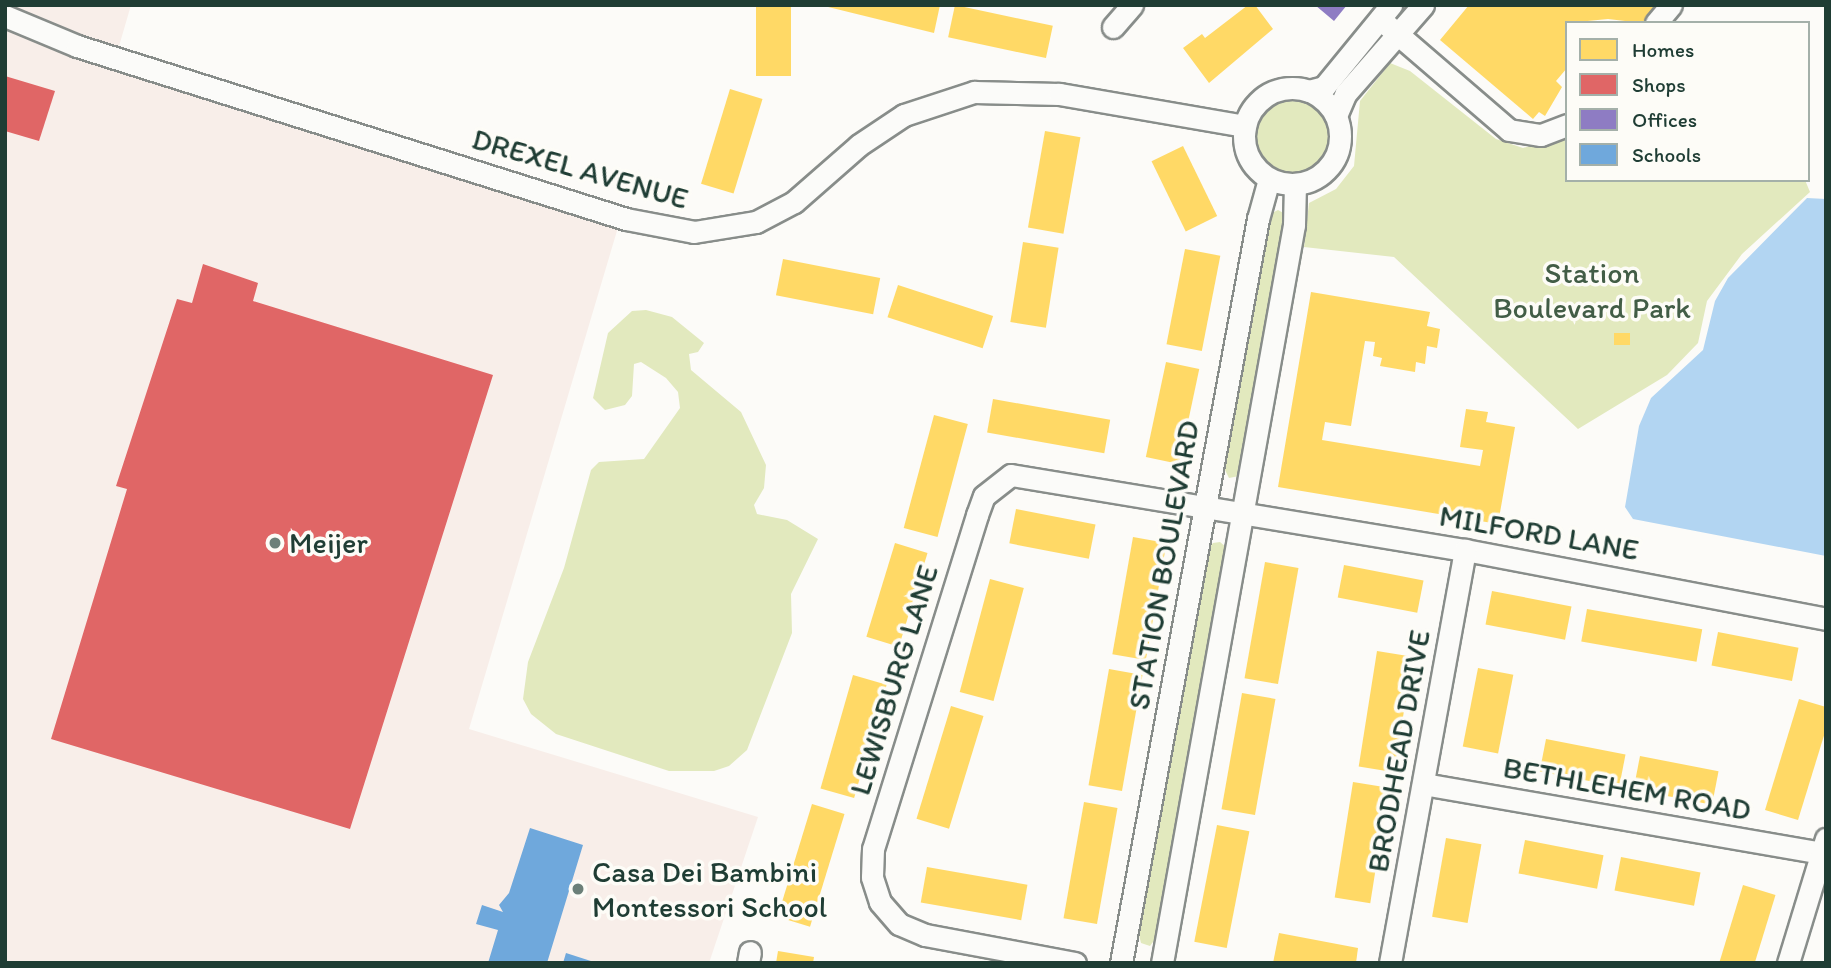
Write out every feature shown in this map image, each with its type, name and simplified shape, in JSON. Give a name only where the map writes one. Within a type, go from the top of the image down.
[{"type":"street","points":[[1113,27],[1132,5]]},
{"type":"street","points":[[1423,5],[1398,34],[1346,93],[1336,116],[1339,147],[1334,161],[1311,181],[1295,185],[1269,179],[1248,156],[1245,126],[1250,113],[1269,94],[1282,89],[1309,91],[1326,84],[1386,12],[1398,34],[1509,130],[1541,135],[1565,126]]},
{"type":"street","points":[[1658,21],[1671,5]]},
{"type":"street","name":"DREXEL AVENUE","points":[[5,16],[77,46],[613,215],[694,232],[756,222],[794,202],[859,145],[904,115],[974,92],[1059,93],[1245,126]]},
{"type":"street","points":[[1309,91],[1336,116]]},
{"type":"street","name":"STATION BOULEVARD","points":[[1121,963],[1258,219],[1269,179]]},
{"type":"street","points":[[1162,963],[1294,225],[1295,185]]},
{"type":"street","name":"LEWISBURG LANE","points":[[1075,963],[1030,959],[925,935],[899,924],[880,902],[872,877],[873,849],[984,496],[1012,475],[1030,475],[1241,511]]},
{"type":"street","name":"MILFORD LANE","points":[[1241,511],[1465,550],[1826,619]]},
{"type":"street","name":"BRODHEAD DRIVE","points":[[1390,963],[1465,550]]},
{"type":"street","name":"BETHLEHEM ROAD","points":[[1423,784],[1824,846]]},
{"type":"street","points":[[1788,963],[1824,846]]},
{"type":"shaded area","points":[[5,5],[131,5],[115,60],[619,224],[469,729],[758,817],[709,963],[5,963]]},
{"type":"green space","name":"Station Boulevard Park","points":[[1390,63],[1410,71],[1496,139],[1523,148],[1565,136],[1565,182],[1806,182],[1810,192],[1742,254],[1707,301],[1698,343],[1667,375],[1578,429],[1394,257],[1304,247],[1309,203],[1336,189],[1354,166],[1360,101]]},
{"type":"green space","points":[[1292,101],[1306,104],[1319,112],[1327,125],[1330,139],[1327,153],[1319,166],[1306,174],[1292,177],[1278,174],[1265,166],[1257,153],[1254,139],[1257,125],[1265,112],[1278,104]]},
{"type":"green space","points":[[1278,210],[1287,215],[1239,476],[1229,478],[1224,468],[1266,225],[1270,214]]},
{"type":"green space","points":[[646,310],[672,317],[704,343],[698,352],[689,354],[691,370],[741,412],[766,465],[764,488],[754,505],[757,514],[787,520],[818,539],[791,594],[792,633],[747,750],[729,766],[714,771],[669,771],[556,734],[531,714],[523,699],[528,662],[564,568],[591,470],[599,462],[644,459],[680,408],[678,392],[666,378],[641,362],[634,364],[632,396],[625,405],[605,410],[593,398],[608,333],[632,311]]},
{"type":"green space","points":[[1220,542],[1227,548],[1158,935],[1150,946],[1141,943],[1139,935],[1207,551],[1213,543]]},
{"type":"water","points":[[1807,198],[1826,199],[1826,556],[1633,519],[1625,507],[1639,426],[1651,398],[1703,350],[1715,301],[1728,278]]},
{"type":"building: Homes","points":[[756,5],[791,5],[791,76],[756,76]]},
{"type":"building: Homes","points":[[820,5],[940,5],[934,33]]},
{"type":"building: Homes","points":[[955,5],[1053,26],[1046,58],[948,37]]},
{"type":"building: Homes","points":[[1248,5],[1255,5],[1273,29],[1209,83],[1183,48],[1202,34],[1205,38]]},
{"type":"building: Homes","points":[[1469,5],[1657,5],[1644,21],[1565,21],[1565,70],[1556,81],[1562,87],[1545,116],[1539,112],[1533,119],[1440,40]]},
{"type":"building: Homes","points":[[730,89],[763,99],[734,194],[701,184]]},
{"type":"building: Homes","points":[[1045,131],[1080,137],[1063,234],[1028,228]]},
{"type":"building: Homes","points":[[1183,146],[1217,216],[1186,231],[1152,161]]},
{"type":"building: Homes","points":[[1023,242],[1059,248],[1046,328],[1010,322]]},
{"type":"building: Homes","points":[[1185,249],[1220,256],[1202,351],[1166,344]]},
{"type":"building: Homes","points":[[783,259],[880,278],[873,314],[776,295]]},
{"type":"building: Homes","points":[[898,285],[993,316],[983,348],[887,317]]},
{"type":"building: Homes","points":[[1311,292],[1430,312],[1427,326],[1440,329],[1437,348],[1427,346],[1425,364],[1416,362],[1415,372],[1380,366],[1382,358],[1373,356],[1375,342],[1365,341],[1351,426],[1325,422],[1322,440],[1480,466],[1483,450],[1460,447],[1466,409],[1488,412],[1486,422],[1515,427],[1498,524],[1278,487]]},
{"type":"building: Homes","points":[[1614,333],[1630,333],[1630,345],[1614,345]]},
{"type":"building: Homes","points":[[1166,362],[1199,369],[1179,464],[1146,457]]},
{"type":"building: Homes","points":[[993,399],[1110,420],[1104,453],[987,432]]},
{"type":"building: Homes","points":[[934,415],[968,424],[938,537],[904,528]]},
{"type":"building: Homes","points":[[1016,509],[1096,524],[1089,559],[1009,543]]},
{"type":"building: Homes","points":[[1133,537],[1166,543],[1146,660],[1112,654]]},
{"type":"building: Homes","points":[[895,543],[928,553],[899,647],[866,637]]},
{"type":"building: Homes","points":[[1265,562],[1298,568],[1278,684],[1245,678]]},
{"type":"building: Homes","points":[[1344,565],[1424,580],[1417,613],[1338,597]]},
{"type":"building: Homes","points":[[990,579],[1024,588],[994,701],[960,692]]},
{"type":"building: Homes","points":[[1492,591],[1572,606],[1565,640],[1486,624]]},
{"type":"building: Homes","points":[[1587,609],[1702,629],[1696,662],[1581,641]]},
{"type":"building: Homes","points":[[1718,632],[1798,648],[1792,681],[1712,665]]},
{"type":"building: Homes","points":[[1377,651],[1413,657],[1394,772],[1359,767]]},
{"type":"building: Homes","points":[[1478,668],[1513,675],[1498,753],[1463,747]]},
{"type":"building: Homes","points":[[1109,669],[1142,675],[1122,791],[1089,785]]},
{"type":"building: Homes","points":[[853,675],[887,685],[854,798],[820,788]]},
{"type":"building: Homes","points":[[1242,693],[1275,699],[1255,815],[1222,809]]},
{"type":"building: Homes","points":[[1799,699],[1826,707],[1826,729],[1798,820],[1765,810]]},
{"type":"building: Homes","points":[[951,706],[984,716],[949,829],[917,819]]},
{"type":"building: Homes","points":[[1546,739],[1626,754],[1619,787],[1540,771]]},
{"type":"building: Homes","points":[[1640,756],[1719,771],[1712,805],[1634,789]]},
{"type":"building: Homes","points":[[1353,782],[1389,788],[1370,903],[1335,898]]},
{"type":"building: Homes","points":[[1084,802],[1117,808],[1097,924],[1064,918]]},
{"type":"building: Homes","points":[[812,804],[845,814],[810,927],[778,917]]},
{"type":"building: Homes","points":[[1217,825],[1249,831],[1227,948],[1194,942]]},
{"type":"building: Homes","points":[[1446,838],[1481,844],[1468,923],[1432,917]]},
{"type":"building: Homes","points":[[1525,840],[1604,855],[1597,889],[1519,873]]},
{"type":"building: Homes","points":[[1621,857],[1701,872],[1694,906],[1615,890]]},
{"type":"building: Homes","points":[[927,867],[1027,885],[1021,920],[921,902]]},
{"type":"building: Homes","points":[[1743,885],[1776,895],[1755,963],[1719,963]]},
{"type":"building: Homes","points":[[1279,933],[1358,948],[1356,963],[1273,963]]},
{"type":"building: Homes","points":[[778,951],[814,957],[813,963],[776,963]]},
{"type":"building: Shops","points":[[5,76],[55,91],[39,141],[5,131]]},
{"type":"building: Shops","name":"Meijer","points":[[203,264],[258,283],[253,301],[493,375],[350,829],[51,739],[127,489],[116,486],[177,299],[192,303]]},
{"type":"building: Offices","points":[[1315,5],[1347,5],[1334,21]]},
{"type":"building: Schools","points":[[530,828],[583,845],[547,963],[488,963],[498,930],[476,924],[482,905],[503,912],[499,905],[509,893]]},
{"type":"building: Schools","points":[[566,953],[594,962],[594,963],[563,963]]},
{"type":"place","name":"Meijer","points":[[275,543]]},
{"type":"place","name":"Casa Dei Bambini Montessori School","points":[[578,889]]}]
